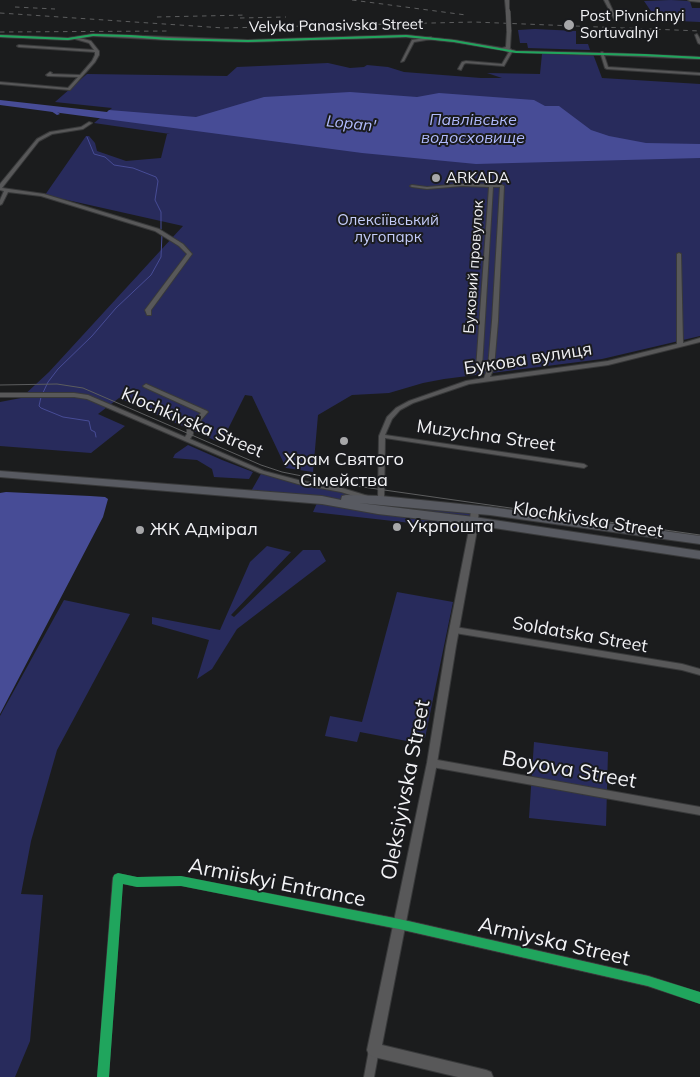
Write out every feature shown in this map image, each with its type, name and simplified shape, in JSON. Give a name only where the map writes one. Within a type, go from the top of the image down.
[{"type":"main road","name":"Klochkivska Street","points":[[0,474],[322,500],[378,510],[475,515],[700,540]]},
{"type":"main road","name":"Klochkivska Street","points":[[322,500],[381,500],[700,555]]},
{"type":"street","points":[[460,69],[463,63],[466,62],[503,65],[509,49],[507,0]]},
{"type":"street","points":[[606,0],[616,19]]},
{"type":"street","points":[[690,0],[700,1]]},
{"type":"street","name":"Velyka Panasivska Street","points":[[0,36],[76,38],[93,35],[248,41],[406,36],[509,49]]},
{"type":"street","points":[[697,35],[700,43]]},
{"type":"street","name":"Velyka Panasivska Street","points":[[76,38],[90,42],[97,51]]},
{"type":"street","name":"Velyka Panasivska Street","points":[[402,61],[413,41],[431,38]]},
{"type":"street","points":[[0,83],[69,89],[94,61],[97,51],[19,46]]},
{"type":"street","points":[[509,49],[700,58]]},
{"type":"street","points":[[602,54],[609,75]]},
{"type":"street","points":[[607,68],[700,74]]},
{"type":"street","points":[[50,73],[48,74],[79,76]]},
{"type":"street","points":[[88,125],[50,133],[38,140],[0,188],[42,195],[157,230],[181,245],[190,254],[148,310],[149,314]]},
{"type":"street","name":"Буковий провулок","points":[[412,186],[426,188],[502,186],[491,368],[487,378]]},
{"type":"street","name":"Буковий провулок","points":[[491,186],[480,369],[491,368]]},
{"type":"street","points":[[0,204],[7,190]]},
{"type":"street","points":[[679,254],[680,345]]},
{"type":"street","name":"Букова вулиця","points":[[381,500],[382,436],[389,418],[398,409],[411,402],[433,393],[487,378],[608,363],[700,340]]},
{"type":"street","points":[[146,386],[205,412],[190,429],[187,439]]},
{"type":"street","name":"Klochkivska Street","points":[[0,395],[74,395],[88,397],[262,472],[289,480],[342,490],[369,499]]},
{"type":"street","name":"Muzychna Street","points":[[382,436],[584,466]]},
{"type":"street","name":"Oleksiyivska Street","points":[[369,1077],[432,763],[475,515]]},
{"type":"street","name":"Soldatska Street","points":[[455,630],[682,667],[700,672]]},
{"type":"street","name":"Boyova Street","points":[[432,763],[700,812]]},
{"type":"street","name":"Armiiskyi Entrance","points":[[103,1077],[118,878],[137,882],[181,881],[399,924]]},
{"type":"street","name":"Armiyska Street","points":[[399,924],[648,981],[700,998]]},
{"type":"street","points":[[374,1050],[486,1077]]},
{"type":"green space","points":[[644,1],[690,1],[692,8],[700,8],[700,22],[657,20]]},
{"type":"green space","points":[[518,30],[576,31],[576,44],[588,44],[590,50],[528,48],[527,43],[520,43]]},
{"type":"green space","name":"Олексіївський лугопарк","points":[[542,54],[593,54],[602,78],[700,84],[700,336],[602,359],[444,379],[389,393],[352,395],[318,415],[313,472],[286,468],[252,396],[245,395],[221,443],[119,398],[98,414],[125,426],[91,453],[0,446],[0,402],[21,398],[49,372],[183,226],[45,195],[86,136],[89,136],[95,143],[97,151],[126,161],[161,158],[167,134],[170,134],[94,123],[112,108],[55,102],[87,74],[227,76],[237,67],[328,63],[350,68],[367,65],[388,67],[404,72],[502,78],[487,73],[540,74]]},
{"type":"green space","points":[[188,445],[253,472],[249,479],[214,477],[212,469],[197,460],[173,458],[175,454]]},
{"type":"green space","points":[[262,472],[381,500],[475,509],[473,530],[313,512],[317,503],[250,493]]},
{"type":"green space","points":[[267,546],[291,552],[231,615],[234,617],[303,550],[320,550],[326,561],[237,629],[212,669],[197,679],[209,640],[152,624],[152,617],[220,630],[250,562]]},
{"type":"green space","points":[[397,592],[453,602],[425,738],[413,736],[412,742],[360,732],[357,742],[325,736],[330,716],[362,722]]},
{"type":"green space","points":[[64,600],[130,614],[57,750],[31,841],[21,894],[43,895],[30,1041],[15,1077],[0,1077],[0,716]]},
{"type":"green space","points":[[534,742],[608,752],[606,826],[529,818]]},
{"type":"water","name":"Павлівське водосховище","points":[[350,92],[417,97],[439,93],[534,100],[545,106],[559,106],[591,130],[609,136],[646,143],[700,144],[700,158],[476,164],[362,153],[0,105],[0,100],[107,112],[109,110],[196,117],[264,97]]},
{"type":"water","points":[[0,493],[105,497],[108,499],[103,517],[0,714]]},
{"type":"waterway","name":"Lopan'","points":[[49,108],[58,114]]},
{"type":"waterway","points":[[87,137],[94,154],[105,157],[114,165],[133,168],[156,177],[158,181],[155,200],[161,212],[161,229]]},
{"type":"waterway","points":[[96,437],[95,432],[91,430],[89,421],[63,417],[41,408],[39,406],[41,397],[48,382],[58,369],[92,336],[116,308],[151,275],[161,257],[162,234]]},
{"type":"tram line","points":[[0,385],[57,384],[83,388],[261,465],[282,472],[342,484],[700,535]]},
{"type":"railway","points":[[352,0],[466,15]]},
{"type":"railway","points":[[15,7],[55,9]]},
{"type":"railway","points":[[0,13],[224,28],[474,22],[700,31]]},
{"type":"railway","points":[[157,17],[247,15]]},
{"type":"railway","points":[[240,18],[286,17]]},
{"type":"railway","points":[[0,32],[170,31]]},
{"type":"cycle path","points":[[0,36],[68,39],[93,35],[248,41],[406,36],[454,41],[516,52],[700,58]]},
{"type":"cycle path","points":[[103,1077],[118,878],[137,882],[181,881],[399,924],[648,981],[700,998]]},
{"type":"place","name":"Post Pivnichnyi Sortuvalnyi","points":[[569,25]]},
{"type":"place","name":"ARKADA","points":[[436,178]]},
{"type":"place","name":"Храм Святого Сімейства","points":[[344,441]]},
{"type":"place","name":"Укрпошта","points":[[397,527]]},
{"type":"place","name":"ЖК Адмірал","points":[[140,530]]}]
